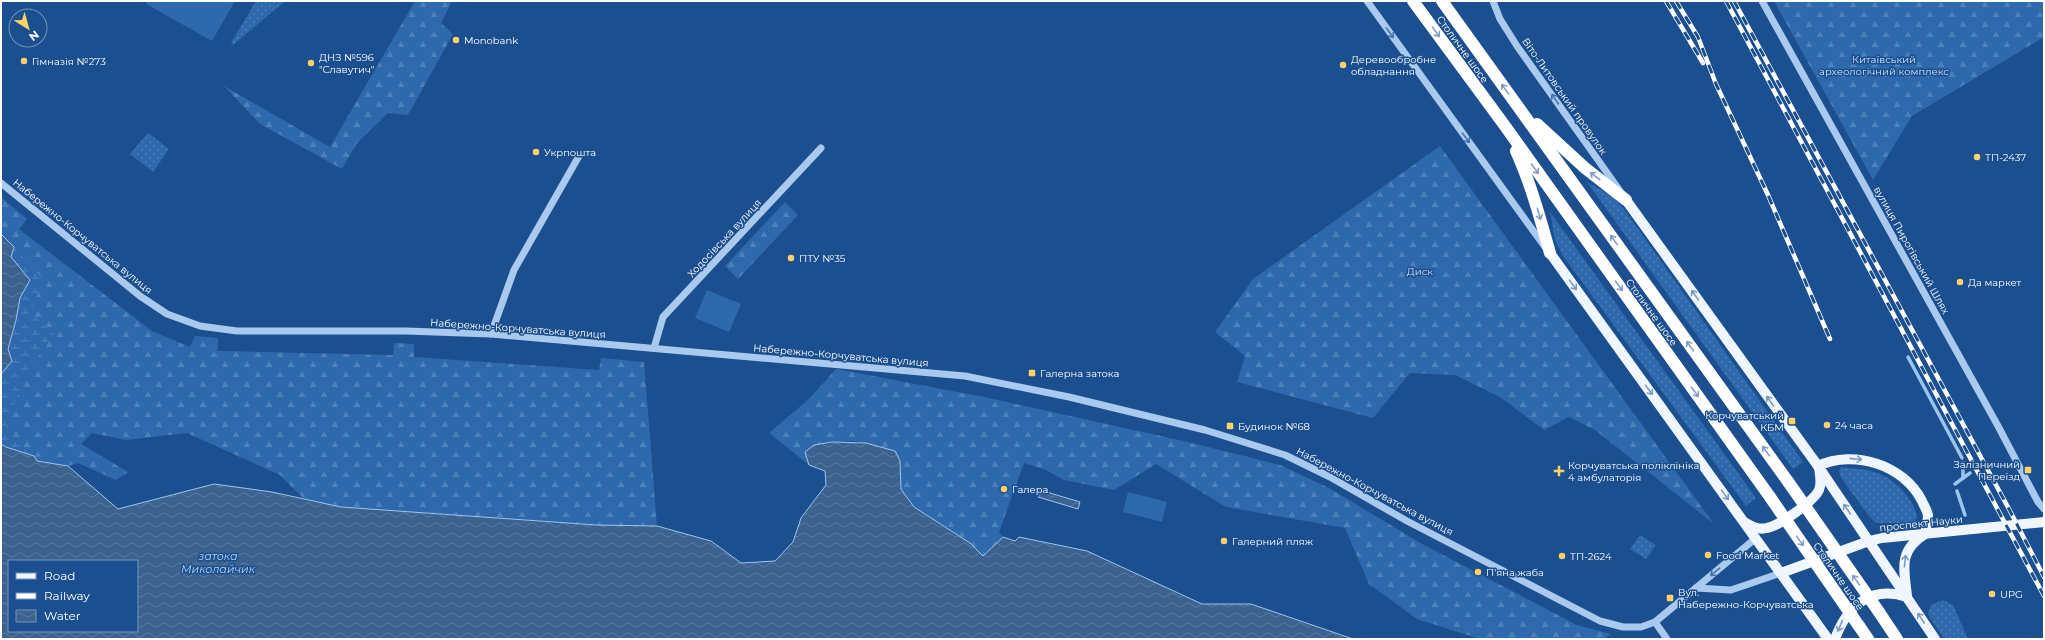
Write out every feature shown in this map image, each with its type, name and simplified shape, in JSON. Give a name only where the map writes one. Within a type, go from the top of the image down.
[{"type":"highway","name":"Столичне шосе","points":[[1413,1],[1505,126],[1770,497],[1868,639]]},
{"type":"highway","name":"Столичне шосе","points":[[1442,1],[1789,483],[1897,639]]},
{"type":"highway","points":[[1518,106],[1585,168],[1626,200]]},
{"type":"highway","points":[[1505,126],[1526,175],[1550,253]]},
{"type":"main road","points":[[1626,200],[1818,466],[1935,639]]},
{"type":"main road","points":[[1550,253],[1828,639]]},
{"type":"main road","points":[[1818,466],[1829,461],[1858,458],[1879,464],[1892,471],[1906,480],[1918,494],[1927,513],[1925,534],[1913,541],[1904,558],[1907,597]]},
{"type":"main road","points":[[1745,523],[1757,529],[1771,527],[1812,499],[1819,489],[1821,478],[1818,466]]},
{"type":"main road","name":"проспект Науки","points":[[1781,573],[1869,541],[2044,522]]},
{"type":"main road","points":[[1835,639],[1841,622],[1854,606],[1863,600],[1882,593],[1893,592],[1907,597]]},
{"type":"street","points":[[1367,1],[1550,253]]},
{"type":"street","name":"Віто-Литовський провулок","points":[[1493,1],[1500,19],[1517,46],[1626,200]]},
{"type":"street","name":"вулиця Пирогівський Шлях","points":[[1762,1],[2038,502],[2044,509]]},
{"type":"street","name":"Ходосівська вулиця","points":[[654,348],[663,317],[821,148]]},
{"type":"street","points":[[491,334],[514,270],[579,156]]},
{"type":"street","name":"Набережно-Корчуватська вулиця","points":[[1,183],[140,296],[167,314],[200,326],[237,331],[406,331],[491,334],[965,376],[1028,388],[1205,430],[1285,455],[1324,474],[1407,520],[1600,621],[1623,627],[1641,627],[1655,622]]},
{"type":"street","points":[[1667,639],[1655,622],[1756,538]]},
{"type":"street","points":[[1696,588],[1730,590],[1781,573]]},
{"type":"green space","points":[[147,1],[235,1],[212,41],[146,4]]},
{"type":"green space","points":[[256,1],[285,1],[233,45],[231,43]]},
{"type":"green space","points":[[415,1],[452,1],[441,23],[453,34],[408,115],[388,113],[357,143],[342,169],[260,124],[224,86],[330,147]]},
{"type":"green space","name":"Китаївський археологічний комплекс","points":[[1774,1],[2044,1],[2044,37],[1912,116],[1873,180]]},
{"type":"green space","points":[[148,133],[169,149],[153,172],[130,154]]},
{"type":"green space","name":"Диск","points":[[1440,146],[1714,524],[1595,430],[1569,417],[1544,430],[1500,397],[1455,375],[1410,373],[1373,418],[1237,382],[1245,356],[1215,332],[1253,279]]},
{"type":"green space","points":[[1587,182],[1612,196],[1624,209],[1803,462],[1793,469]]},
{"type":"green space","points":[[1,197],[27,219],[19,229],[152,331],[190,347],[195,336],[218,338],[218,351],[393,355],[394,343],[414,344],[414,357],[599,370],[601,358],[644,362],[657,526],[596,525],[341,507],[304,499],[280,475],[187,433],[126,440],[92,433],[81,444],[128,472],[116,480],[78,463],[68,466],[37,461],[34,456],[5,432],[25,373],[55,334],[32,313],[14,247],[1,234]]},
{"type":"green space","points":[[785,202],[798,215],[738,279],[725,266]]},
{"type":"green space","points":[[1550,212],[1756,498],[1746,506],[1563,256],[1555,240]]},
{"type":"green space","points":[[1,234],[42,278],[32,313],[55,334],[25,373],[5,432],[34,456],[22,457],[1,484]]},
{"type":"green space","points":[[707,290],[741,304],[729,332],[695,318]]},
{"type":"green space","points":[[836,369],[989,398],[1188,442],[1280,465],[1329,488],[1422,544],[1577,625],[1611,634],[1605,639],[1480,639],[1417,619],[1369,584],[1345,528],[1226,507],[1156,464],[1114,490],[1064,480],[1046,470],[1024,463],[999,532],[1003,537],[983,556],[970,543],[914,507],[901,489],[900,461],[866,443],[843,441],[818,446],[805,452],[809,465],[769,433],[809,399]]},
{"type":"green space","points":[[1841,467],[1875,472],[1891,480],[1906,494],[1914,506],[1917,518],[1913,523],[1876,523],[1868,515],[1840,476],[1839,471]]},
{"type":"green space","points":[[1128,492],[1167,502],[1162,522],[1123,512]]},
{"type":"green space","points":[[1640,535],[1656,545],[1646,559],[1630,549]]},
{"type":"green space","points":[[1943,600],[1953,605],[1968,639],[1944,639],[1928,614],[1931,605]]},
{"type":"water","points":[[1,234],[14,247],[11,257],[30,280],[20,298],[8,349],[12,361],[1,374]]},
{"type":"water","name":"затока Миколайчик","points":[[832,442],[866,443],[895,451],[900,461],[901,489],[914,507],[970,543],[983,556],[1003,537],[1015,541],[1019,537],[1087,551],[1202,604],[1251,604],[1353,639],[1,639],[1,444],[34,456],[37,461],[68,466],[118,509],[214,484],[272,492],[341,507],[596,525],[657,526],[711,541],[741,563],[775,561],[793,542],[801,518],[826,485],[825,471],[809,465],[805,452],[814,445]]},
{"type":"water","points":[[1040,490],[1080,502],[1078,509],[1038,497]]},
{"type":"waterway","points":[[1908,357],[1962,458]]},
{"type":"waterway","points":[[1963,463],[1963,478]]},
{"type":"waterway","points":[[1955,484],[1970,473]]},
{"type":"waterway","points":[[1957,491],[1965,515]]},
{"type":"railway","points":[[1666,1],[1703,63]]},
{"type":"railway","points":[[1676,1],[1698,37],[1716,84],[1768,195],[1830,339]]},
{"type":"railway","points":[[1726,1],[2044,596]]},
{"type":"railway","points":[[1734,1],[2009,509],[2044,577]]},
{"type":"place","name":"Monobank","points":[[456,40]]},
{"type":"place","name":"Гімназія №273","points":[[24,61]]},
{"type":"place","name":"ДНЗ №596 \"Славутич\"","points":[[311,63]]},
{"type":"place","name":"Деревообробне обладнання","points":[[1343,65]]},
{"type":"place","name":"Укрпошта","points":[[536,152]]},
{"type":"place","name":"ТП-2437","points":[[1977,157]]},
{"type":"place","name":"ПТУ №35","points":[[791,258]]},
{"type":"place","name":"Да маркет","points":[[1960,282]]},
{"type":"place","name":"Галерна затока","points":[[1032,373]]},
{"type":"place","name":"Корчуватський КБМ","points":[[1792,421]]},
{"type":"place","name":"24 часа","points":[[1827,425]]},
{"type":"place","name":"Будинок №68","points":[[1230,426]]},
{"type":"place","name":"Залізничний Переїзд","points":[[2028,470]]},
{"type":"place","name":"Корчуватська поліклініка 4 амбулаторія","points":[[1559,471]]},
{"type":"place","name":"Галера","points":[[1004,489]]},
{"type":"place","name":"Галерний пляж","points":[[1224,541]]},
{"type":"place","name":"Food Market","points":[[1708,555]]},
{"type":"place","name":"ТП-2624","points":[[1562,556]]},
{"type":"place","name":"П'яна жаба","points":[[1478,572]]},
{"type":"place","name":"UPG","points":[[1992,594]]},
{"type":"place","name":"Вул. Набережно-Корчуватська","points":[[1670,598]]}]
